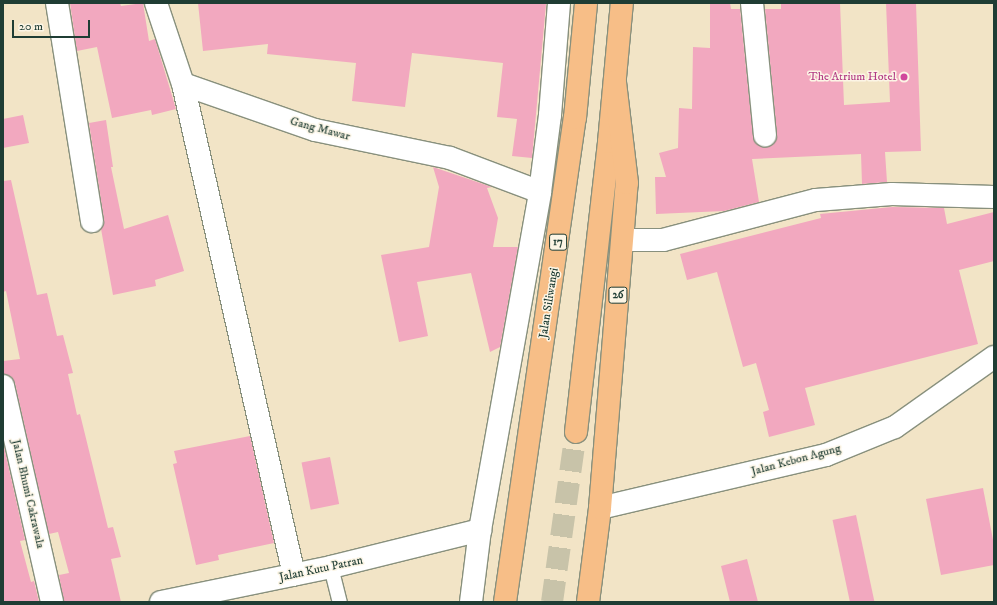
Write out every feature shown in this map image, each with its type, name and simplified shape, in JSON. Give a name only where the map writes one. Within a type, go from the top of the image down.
[{"type":"highway","name":"Jalan Siliwangi","points":[[505,602],[575,118],[586,3]]},
{"type":"highway","name":"26","points":[[588,602],[600,508],[627,183],[615,82],[622,3]]},
{"type":"highway","points":[[576,432],[615,82]]},
{"type":"street","points":[[57,3],[92,221]]},
{"type":"street","points":[[156,3],[183,84],[294,575]]},
{"type":"street","points":[[471,602],[480,530],[540,192],[550,115],[559,3]]},
{"type":"street","points":[[752,3],[766,135]]},
{"type":"street","name":"Gang Mawar","points":[[183,84],[316,130],[450,158],[540,192]]},
{"type":"street","points":[[623,240],[663,240],[816,200],[892,194],[994,197]]},
{"type":"street","name":"Jalan Kebon Agung","points":[[600,508],[826,454],[895,427],[994,357]]},
{"type":"street","name":"Jalan Bhumi Cakrawala","points":[[3,386],[52,602]]},
{"type":"street","name":"Jalan Kutu Patran","points":[[161,602],[331,567],[480,530]]},
{"type":"lane","points":[[331,567],[340,602]]},
{"type":"building","points":[[70,3],[120,3],[121,6],[143,3],[149,41],[155,39],[176,109],[152,115],[151,110],[112,118],[97,47],[77,51]]},
{"type":"building","points":[[198,3],[546,4],[532,158],[512,156],[517,119],[497,117],[503,63],[412,53],[405,107],[352,101],[356,63],[267,54],[268,44],[203,51]]},
{"type":"building","points":[[710,3],[730,3],[731,9],[740,9],[753,136],[755,143],[766,147],[773,145],[777,134],[765,9],[781,9],[781,3],[840,3],[844,105],[890,102],[886,3],[916,3],[921,151],[885,152],[887,182],[862,184],[861,154],[752,159],[759,202],[724,211],[656,214],[655,177],[666,177],[659,153],[678,148],[679,108],[692,109],[693,47],[710,48]]},
{"type":"building","points":[[23,115],[29,143],[3,148],[3,119]]},
{"type":"building","points":[[106,120],[113,167],[111,167],[124,229],[168,215],[184,271],[155,280],[156,286],[113,295],[101,229],[104,219],[89,123]]},
{"type":"building","points":[[433,167],[492,187],[487,188],[498,218],[493,247],[518,247],[500,347],[490,352],[471,273],[417,282],[428,336],[399,342],[381,255],[429,247],[439,187]]},
{"type":"building","points":[[11,180],[37,295],[47,293],[57,336],[63,335],[73,373],[68,374],[77,415],[80,414],[108,528],[113,527],[121,557],[111,559],[121,602],[64,602],[59,575],[69,573],[58,532],[49,534],[15,383],[12,377],[3,374],[3,361],[20,359],[6,291],[3,292],[3,181]]},
{"type":"building","points":[[892,207],[944,208],[947,224],[994,212],[994,261],[959,270],[978,344],[805,388],[815,425],[769,437],[763,412],[769,410],[756,363],[743,367],[717,272],[687,280],[680,254],[821,218],[820,214]]},
{"type":"building","points":[[250,436],[274,543],[218,555],[219,560],[196,565],[173,464],[177,463],[174,451]]},
{"type":"building","points":[[3,442],[25,540],[20,541],[31,582],[34,581],[39,602],[3,602]]},
{"type":"building","points":[[330,457],[339,504],[311,510],[302,463]]},
{"type":"building","points":[[983,488],[994,545],[994,565],[941,575],[926,499]]},
{"type":"building","points":[[856,515],[874,602],[850,602],[833,520]]},
{"type":"building","points":[[747,559],[758,602],[730,602],[721,566]]},
{"type":"tunnel","points":[[552,602],[576,432]]},
{"type":"place","name":"The Atrium Hotel","points":[[904,77]]}]
